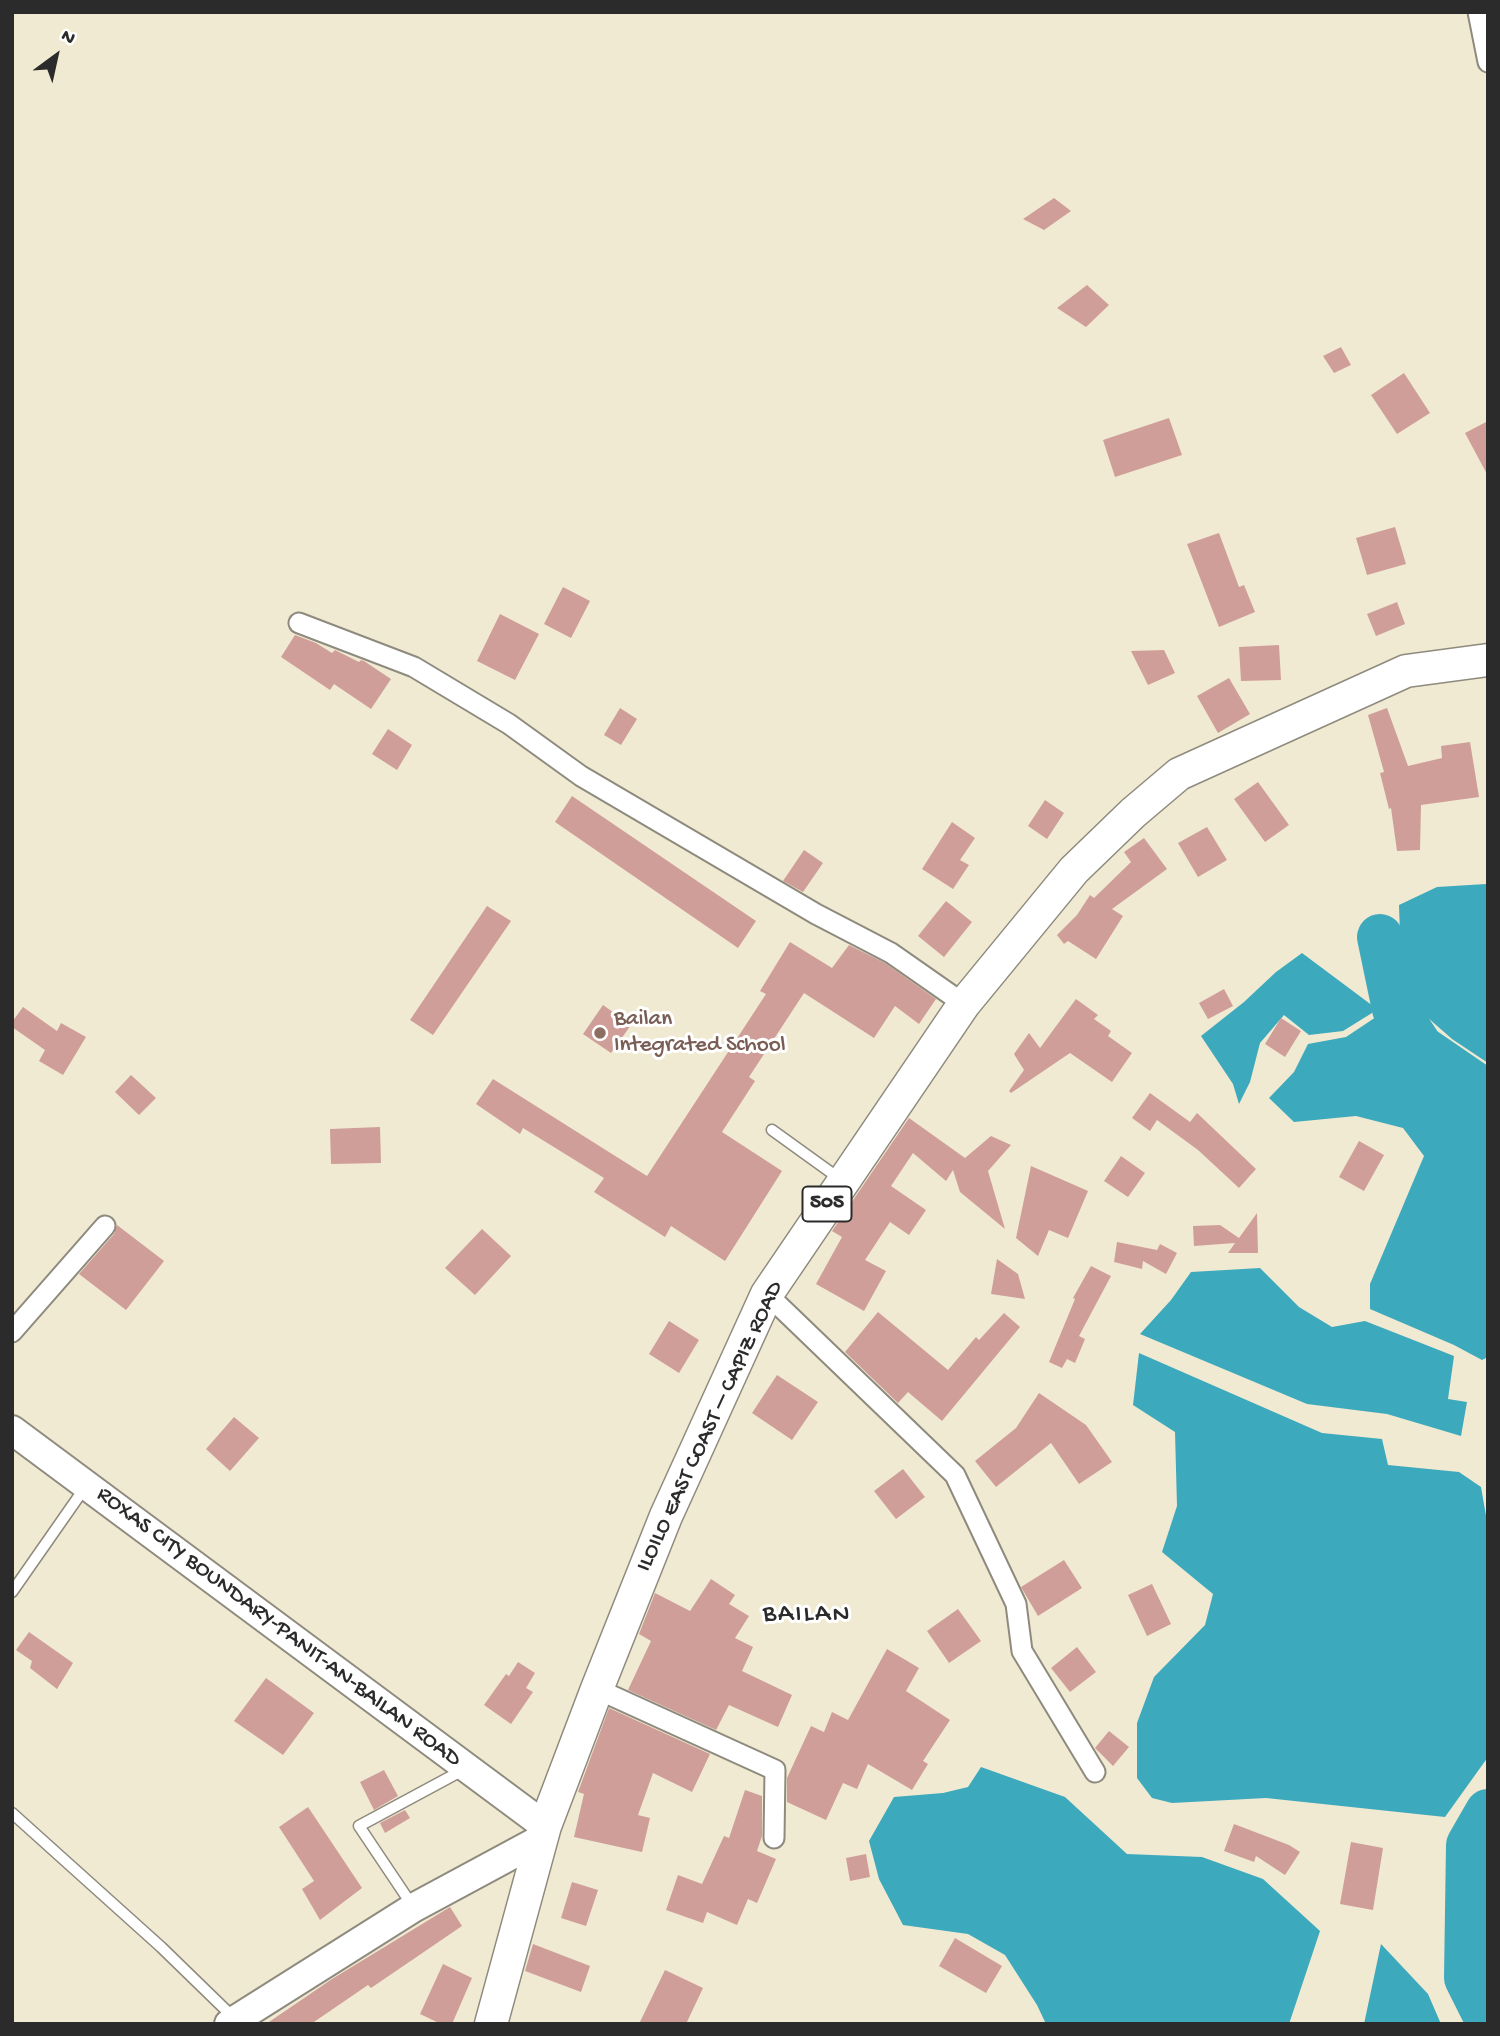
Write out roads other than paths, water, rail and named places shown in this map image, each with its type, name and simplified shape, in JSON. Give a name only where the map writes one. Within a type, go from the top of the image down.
[{"type":"main road","name":"ILOILO EAST COAST – CAPIZ ROAD","points":[[491,2024],[543,1833],[597,1689],[666,1516],[767,1294],[964,1004],[1074,870],[1133,813],[1179,774],[1406,671],[1488,660]]},
{"type":"main road","name":"ROXAS CITY BOUNDARY-PANIT-AN-BAILAN ROAD","points":[[12,1430],[467,1769],[543,1833]]},
{"type":"main road","points":[[232,2022],[413,1908],[543,1833]]},
{"type":"street","points":[[1478,12],[1488,62]]},
{"type":"street","points":[[299,623],[414,667],[509,724],[581,776],[816,914],[891,953],[964,1004]]},
{"type":"street","points":[[12,1332],[104,1226]]},
{"type":"street","points":[[767,1294],[955,1475],[1016,1604],[1022,1651],[1095,1772]]},
{"type":"street","points":[[597,1689],[775,1770],[774,1838]]},
{"type":"lane","points":[[772,1130],[843,1181]]},
{"type":"lane","points":[[12,1592],[86,1485]]},
{"type":"lane","points":[[413,1908],[359,1826],[467,1769]]},
{"type":"lane","points":[[12,1813],[160,1947],[232,2022]]},
{"type":"water","points":[[1486,884],[1488,1063],[1452,1039],[1419,1010],[1401,966],[1399,905],[1437,887]]},
{"type":"water","points":[[1302,953],[1373,1006],[1372,1013],[1343,1031],[1309,1035],[1284,1015],[1260,1043],[1250,1082],[1239,1104],[1233,1084],[1201,1036]]},
{"type":"water","points":[[1376,1017],[1420,1070],[1488,1114],[1488,1357],[1482,1360],[1370,1309],[1370,1284],[1424,1156],[1403,1128],[1356,1116],[1294,1122],[1269,1098],[1294,1072],[1308,1044],[1346,1037]]},
{"type":"water","points":[[1260,1268],[1299,1307],[1332,1327],[1365,1321],[1454,1356],[1448,1399],[1467,1402],[1461,1436],[1387,1414],[1307,1404],[1140,1334],[1171,1300],[1191,1272]]},
{"type":"water","points":[[1139,1353],[1322,1433],[1382,1439],[1388,1465],[1459,1472],[1481,1487],[1488,1527],[1488,1757],[1445,1817],[1266,1798],[1172,1803],[1152,1798],[1137,1778],[1137,1723],[1154,1677],[1205,1625],[1213,1594],[1162,1552],[1177,1506],[1175,1432],[1133,1405]]},
{"type":"water","points":[[981,1767],[1065,1797],[1127,1854],[1202,1857],[1263,1879],[1320,1931],[1289,2024],[1046,2024],[1005,1955],[968,1934],[903,1925],[879,1879],[869,1841],[894,1797],[943,1793],[968,1787]]},
{"type":"water","points":[[1381,1944],[1428,1994],[1441,2024],[1364,2024]]},
{"type":"waterway","points":[[1380,937],[1395,1009],[1421,1048],[1488,1094]]},
{"type":"waterway","points":[[1488,1812],[1469,1845],[1467,1978],[1488,2020]]},
{"type":"place","name":"Bailan Integrated School","points":[[600,1033]]},
{"type":"district","name":"BAILAN","points":[[807,1616]]}]
